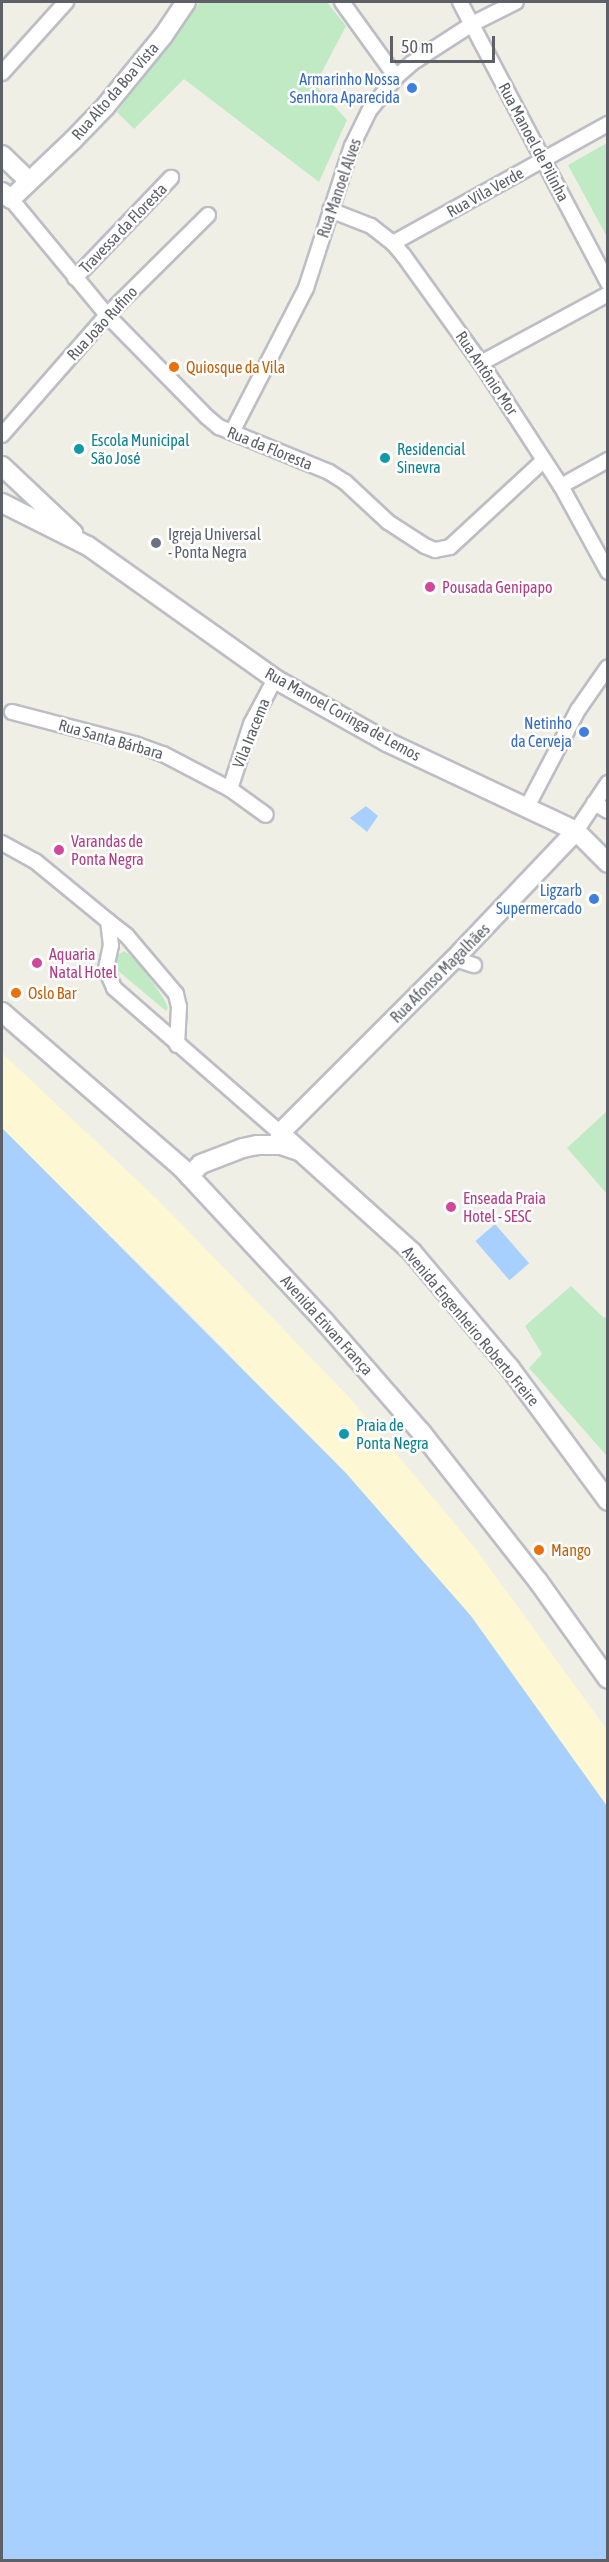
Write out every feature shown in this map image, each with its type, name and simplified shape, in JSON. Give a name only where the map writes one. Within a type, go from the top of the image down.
[{"type":"street","points":[[2,73],[66,2]]},
{"type":"street","name":"Rua Alto da Boa Vista","points":[[6,196],[29,181],[105,107],[163,36],[186,2]]},
{"type":"street","points":[[342,2],[396,77]]},
{"type":"street","name":"Rua Manoel de Pilinha","points":[[460,2],[608,283]]},
{"type":"street","name":"Rua Manoel Alves","points":[[232,432],[306,288],[330,210],[360,128],[396,77],[412,63],[472,24],[516,2]]},
{"type":"street","name":"Rua Vila Verde","points":[[393,243],[608,124]]},
{"type":"street","points":[[2,156],[29,181]]},
{"type":"street","name":"Travessa da Floresta","points":[[75,278],[171,178]]},
{"type":"street","name":"Rua da Floresta","points":[[6,196],[107,315],[207,417],[232,432],[329,472],[345,482],[388,522],[435,550],[450,548],[544,460]]},
{"type":"street","name":"Rua Antônio Mor","points":[[330,210],[371,226],[393,243],[481,363],[561,486],[608,572]]},
{"type":"street","name":"Rua João Rufino","points":[[2,435],[107,315],[208,215]]},
{"type":"street","points":[[481,363],[608,294]]},
{"type":"street","points":[[561,486],[608,460]]},
{"type":"street","points":[[2,466],[88,546]]},
{"type":"street","points":[[2,502],[88,546]]},
{"type":"street","name":"Rua Manoel Coringa de Lemos","points":[[88,546],[275,679],[387,742],[576,831],[608,863]]},
{"type":"street","points":[[527,807],[578,710],[608,668]]},
{"type":"street","name":"Vila Iracema","points":[[230,789],[251,724],[275,679]]},
{"type":"street","name":"Rua Santa Bárbara","points":[[12,712],[144,747],[194,768],[230,789],[266,815]]},
{"type":"street","name":"Rua Afonso Magalhães","points":[[280,1133],[576,831],[608,783]]},
{"type":"street","points":[[594,803],[608,811]]},
{"type":"street","points":[[2,843],[35,861],[127,936],[176,994],[179,1007],[177,1045]]},
{"type":"street","points":[[108,921],[111,945],[106,969],[110,983],[177,1045],[302,1152]]},
{"type":"street","points":[[454,958],[474,965]]},
{"type":"street","name":"Avenida Erivan França","points":[[2,1012],[189,1176],[325,1322],[421,1432],[538,1581],[608,1679]]},
{"type":"street","points":[[189,1176],[201,1164],[257,1145],[281,1146],[302,1152]]},
{"type":"street","name":"Avenida Engenheiro Roberto Freire","points":[[302,1152],[412,1252],[510,1368],[608,1501]]},
{"type":"green space","points":[[200,2],[327,2],[346,26],[315,85],[347,120],[319,182],[184,79],[134,129],[117,112]]},
{"type":"green space","points":[[607,143],[607,237],[568,165]]},
{"type":"green space","points":[[124,951],[133,957],[147,974],[164,999],[168,1008],[166,1011],[117,970],[114,961]]},
{"type":"green space","points":[[607,1111],[607,1194],[567,1148]]},
{"type":"green space","points":[[571,1286],[604,1318],[607,1316],[607,1456],[529,1368],[542,1354],[525,1326]]},
{"type":"sand","name":"Praia de Ponta Negra","points":[[2,1053],[158,1200],[348,1396],[475,1548],[607,1730],[607,1806],[471,1617],[211,1335],[2,1128]]},
{"type":"water","points":[[366,806],[378,816],[367,832],[350,818]]},
{"type":"water","points":[[2,1128],[345,1472],[471,1616],[607,1806],[607,2560],[2,2560]]},
{"type":"water","points":[[495,1224],[529,1263],[509,1280],[475,1241]]},
{"type":"place","name":"Armarinho Nossa Senhora Aparecida","points":[[412,88]]},
{"type":"place","name":"Quiosque da Vila","points":[[174,367]]},
{"type":"place","name":"Escola Municipal São José","points":[[79,449]]},
{"type":"place","name":"Residencial Sinevra","points":[[385,458]]},
{"type":"place","name":"Igreja Universal - Ponta Negra","points":[[156,543]]},
{"type":"place","name":"Pousada Genipapo","points":[[430,587]]},
{"type":"place","name":"Netinho da Cerveja","points":[[584,732]]},
{"type":"place","name":"Varandas de Ponta Negra","points":[[59,850]]},
{"type":"place","name":"Ligzarb Supermercado","points":[[594,899]]},
{"type":"place","name":"Aquaria Natal Hotel","points":[[37,963]]},
{"type":"place","name":"Oslo Bar","points":[[16,993]]},
{"type":"place","name":"Enseada Praia Hotel - SESC","points":[[451,1207]]},
{"type":"place","name":"Praia de Ponta Negra","points":[[344,1434]]},
{"type":"place","name":"Mango","points":[[539,1550]]}]
